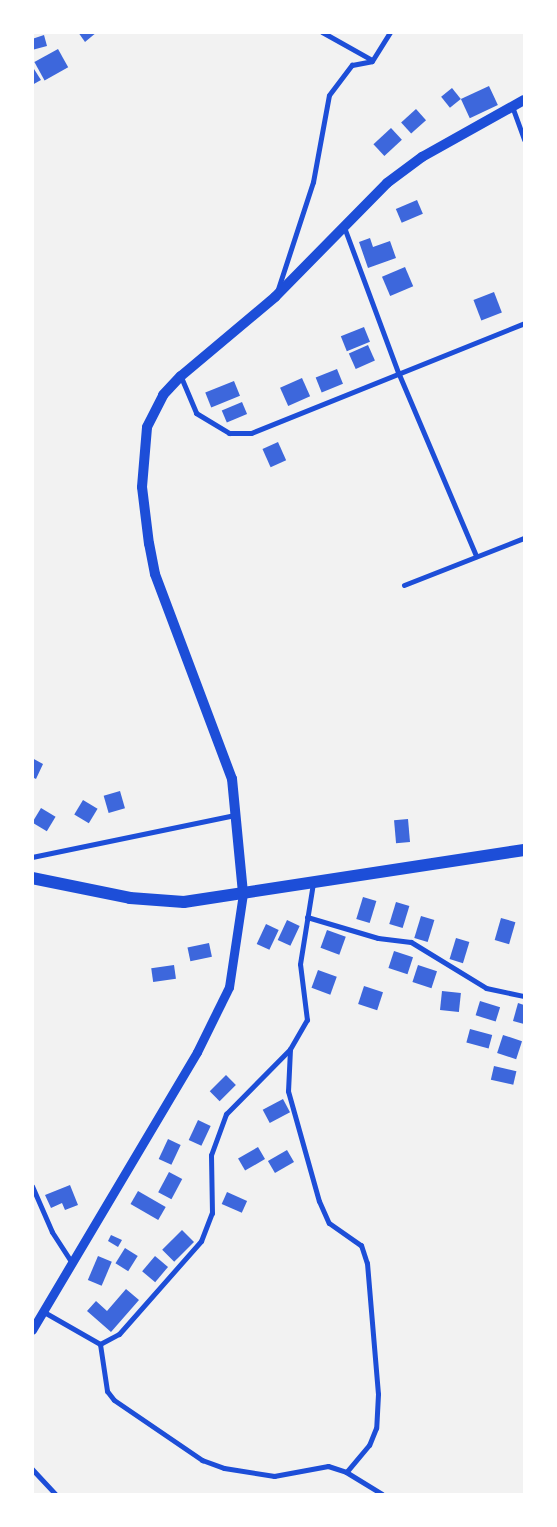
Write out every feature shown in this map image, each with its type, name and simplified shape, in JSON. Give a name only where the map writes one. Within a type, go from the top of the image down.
[{"type":"main road","points":[[243,893],[238,815],[232,779],[155,574],[149,544],[142,487],[147,427],[163,395],[181,376],[275,297],[387,183],[422,157],[513,109],[524,100]]},
{"type":"main road","points":[[32,878],[89,891],[175,901],[313,883],[524,850]]},
{"type":"street","points":[[322,32],[372,61]]},
{"type":"street","points":[[275,297],[313,182],[329,95],[352,65],[372,61],[390,32]]},
{"type":"street","points":[[513,109],[524,140]]},
{"type":"street","points":[[344,226],[398,372],[476,556]]},
{"type":"street","points":[[181,376],[196,413],[229,433],[251,433],[398,372],[524,323]]},
{"type":"street","points":[[404,585],[524,538]]},
{"type":"street","points":[[32,857],[238,815]]},
{"type":"street","points":[[100,1344],[120,1334],[201,1241],[212,1212],[211,1155],[226,1114],[290,1050],[307,1020],[300,964],[313,883]]},
{"type":"street","points":[[32,1330],[74,1266],[197,1052],[229,987],[243,893]]},
{"type":"street","points":[[307,917],[378,938],[411,942],[486,988],[524,996]]},
{"type":"street","points":[[290,1050],[288,1091],[319,1201],[329,1223],[361,1245],[367,1263],[378,1394],[376,1428],[369,1445],[346,1472]]},
{"type":"street","points":[[32,1186],[52,1232],[74,1266]]},
{"type":"street","points":[[44,1312],[100,1344]]},
{"type":"street","points":[[100,1344],[107,1391],[114,1400],[202,1460],[224,1468],[274,1476],[328,1466],[346,1472],[382,1494]]},
{"type":"street","points":[[32,1469],[51,1493]]},
{"type":"building","points":[[78,32],[97,32],[85,42]]},
{"type":"building","points":[[44,35],[47,46],[32,50],[32,39]]},
{"type":"building","points":[[58,49],[68,67],[45,80],[34,62]]},
{"type":"building","points":[[34,69],[41,80],[32,85],[32,70]]},
{"type":"building","points":[[489,86],[498,105],[470,118],[461,99]]},
{"type":"building","points":[[452,88],[461,99],[450,108],[441,97]]},
{"type":"building","points":[[416,109],[426,120],[411,134],[401,122]]},
{"type":"building","points":[[391,128],[402,140],[384,156],[373,144]]},
{"type":"building","points":[[417,200],[423,214],[402,223],[396,209]]},
{"type":"building","points":[[370,238],[373,247],[390,241],[396,258],[368,268],[359,242]]},
{"type":"building","points":[[405,267],[413,286],[390,296],[382,277]]},
{"type":"building","points":[[494,292],[502,313],[481,320],[473,300]]},
{"type":"building","points":[[364,327],[370,342],[347,351],[341,336]]},
{"type":"building","points":[[368,345],[375,361],[356,369],[349,354]]},
{"type":"building","points":[[337,369],[343,384],[322,392],[316,378]]},
{"type":"building","points":[[302,378],[310,396],[288,406],[280,388]]},
{"type":"building","points":[[234,381],[240,396],[211,407],[205,393]]},
{"type":"building","points":[[242,402],[247,414],[227,423],[222,411]]},
{"type":"building","points":[[278,442],[286,460],[271,467],[262,449]]},
{"type":"building","points":[[32,758],[43,764],[36,779],[32,777]]},
{"type":"building","points":[[120,791],[125,808],[109,813],[104,796]]},
{"type":"building","points":[[83,800],[98,809],[89,823],[74,815]]},
{"type":"building","points":[[41,808],[56,817],[47,831],[32,823]]},
{"type":"building","points":[[408,819],[410,842],[396,843],[394,820]]},
{"type":"building","points":[[363,897],[376,901],[370,923],[356,919]]},
{"type":"building","points":[[396,902],[409,906],[403,928],[389,924]]},
{"type":"building","points":[[421,916],[434,920],[428,942],[414,938]]},
{"type":"building","points":[[501,918],[515,922],[509,944],[495,940]]},
{"type":"building","points":[[287,920],[300,926],[290,946],[278,940]]},
{"type":"building","points":[[266,924],[279,930],[269,950],[257,944]]},
{"type":"building","points":[[327,930],[346,937],[339,955],[321,948]]},
{"type":"building","points":[[456,938],[469,942],[463,963],[450,959]]},
{"type":"building","points":[[209,943],[212,957],[190,961],[187,948]]},
{"type":"building","points":[[394,951],[413,957],[407,974],[388,968]]},
{"type":"building","points":[[174,965],[176,979],[153,982],[151,968]]},
{"type":"building","points":[[418,965],[437,971],[431,988],[412,982]]},
{"type":"building","points":[[318,970],[337,977],[330,995],[312,988]]},
{"type":"building","points":[[364,986],[383,992],[377,1010],[358,1004]]},
{"type":"building","points":[[442,991],[461,993],[459,1012],[440,1010]]},
{"type":"building","points":[[480,1001],[500,1007],[496,1021],[476,1015]]},
{"type":"building","points":[[518,1003],[524,1005],[524,1024],[513,1021]]},
{"type":"building","points":[[470,1029],[492,1035],[489,1048],[466,1043]]},
{"type":"building","points":[[503,1035],[522,1041],[516,1059],[497,1053]]},
{"type":"building","points":[[494,1066],[516,1071],[513,1085],[491,1080]]},
{"type":"building","points":[[226,1075],[236,1085],[220,1101],[210,1091]]},
{"type":"building","points":[[283,1099],[290,1112],[270,1123],[263,1110]]},
{"type":"building","points":[[198,1120],[211,1126],[201,1146],[189,1140]]},
{"type":"building","points":[[168,1139],[181,1145],[171,1165],[159,1159]]},
{"type":"building","points":[[258,1147],[265,1159],[245,1171],[238,1158]]},
{"type":"building","points":[[287,1150],[294,1162],[275,1173],[268,1161]]},
{"type":"building","points":[[169,1172],[182,1179],[171,1199],[158,1192]]},
{"type":"building","points":[[70,1185],[78,1205],[65,1210],[62,1203],[51,1208],[45,1195]]},
{"type":"building","points":[[138,1191],[166,1207],[158,1220],[130,1204]]},
{"type":"building","points":[[227,1192],[247,1201],[242,1213],[222,1204]]},
{"type":"building","points":[[182,1230],[194,1242],[174,1262],[162,1250]]},
{"type":"building","points":[[111,1235],[122,1240],[118,1247],[108,1241]]},
{"type":"building","points":[[125,1248],[138,1256],[128,1271],[115,1263]]},
{"type":"building","points":[[98,1256],[112,1262],[102,1286],[88,1280]]},
{"type":"building","points":[[155,1256],[168,1267],[155,1282],[142,1271]]},
{"type":"building","points":[[126,1289],[139,1300],[111,1332],[87,1311],[96,1301],[107,1311]]}]
